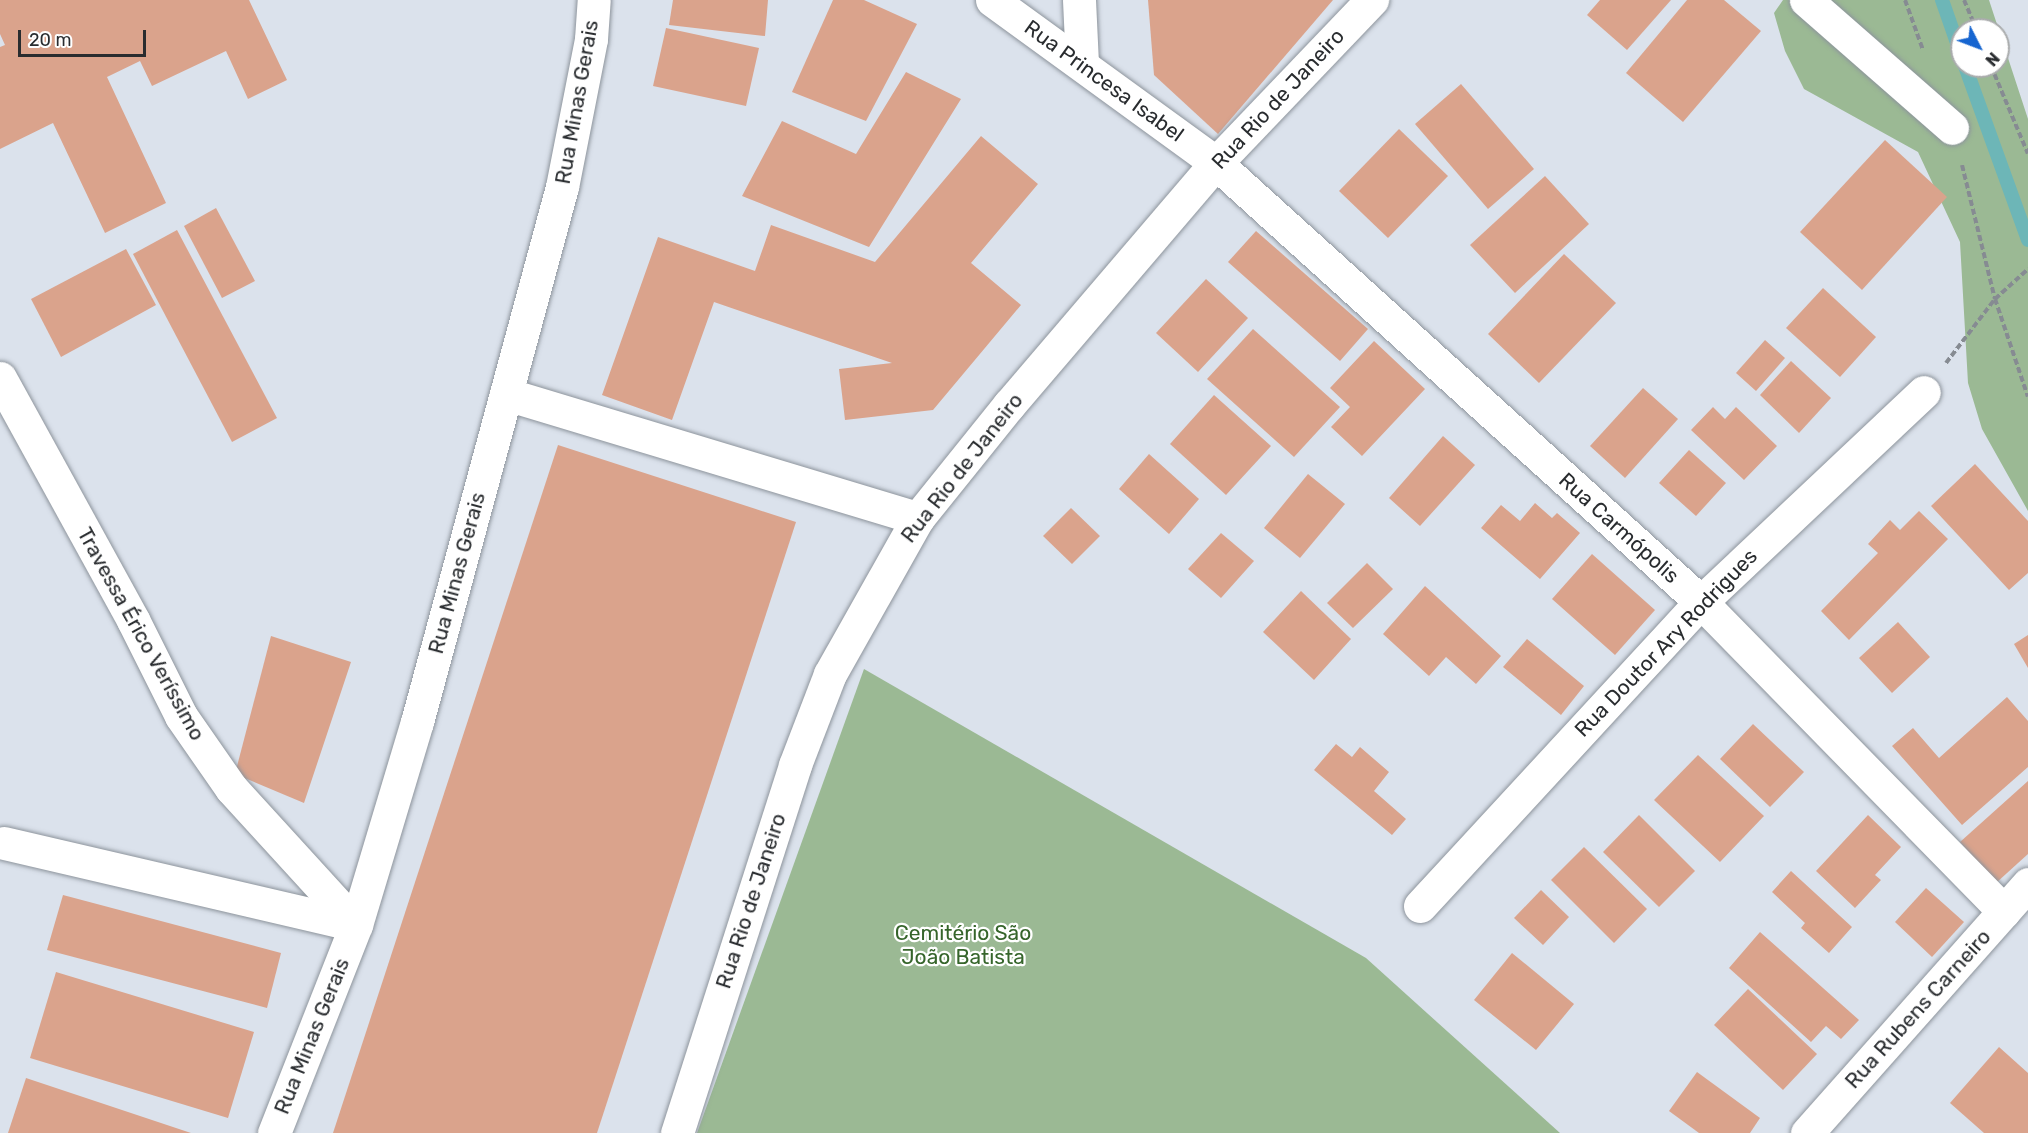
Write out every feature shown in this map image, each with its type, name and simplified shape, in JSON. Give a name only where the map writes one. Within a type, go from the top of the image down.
[{"type":"street","name":"Rua Minas Gerais","points":[[274,1133],[356,925],[417,722],[562,187],[591,39],[594,0]]},
{"type":"street","name":"Rua Princesa Isabel","points":[[992,0],[1082,63],[1216,163]]},
{"type":"street","points":[[1078,0],[1082,63]]},
{"type":"street","name":"Rua Rio de Janeiro","points":[[676,1133],[795,765],[830,674],[918,518],[1009,405],[1216,163],[1372,0]]},
{"type":"street","points":[[1806,0],[1953,128]]},
{"type":"street","name":"Rua Carmópolis","points":[[1216,163],[1701,602],[2004,911]]},
{"type":"street","name":"Travessa Érico Veríssimo","points":[[0,380],[133,620],[181,716],[231,788],[356,925]]},
{"type":"street","name":"Rua Doutor Ary Rodrigues","points":[[1420,906],[1701,602],[1924,392]]},
{"type":"street","points":[[506,394],[918,518]]},
{"type":"street","points":[[1,847],[356,925]]},
{"type":"street","name":"Rua Rubens Carneiro","points":[[1808,1133],[2028,884]]},
{"type":"path","points":[[1905,0],[1925,53]]},
{"type":"path","points":[[1964,0],[1972,18]]},
{"type":"path","points":[[1996,78],[2028,154]]},
{"type":"path","points":[[1953,128],[1995,299],[2028,397]]},
{"type":"path","points":[[1924,392],[1995,299],[2028,268]]},
{"type":"green space","points":[[1783,0],[1989,0],[1995,18],[1950,18],[1950,78],[2010,78],[2010,64],[2028,119],[2028,511],[1982,429],[1968,383],[1960,242],[1918,152],[1804,89],[1785,51],[1774,13]]},
{"type":"green space","name":"Cemitério São João Batista","points":[[864,669],[1366,958],[1560,1133],[697,1133]]},
{"type":"building","points":[[0,0],[249,0],[287,80],[248,99],[226,51],[152,86],[140,61],[107,77],[166,203],[105,233],[53,123],[0,149],[0,47],[5,45],[0,34]]},
{"type":"building","points":[[673,0],[768,0],[765,36],[669,25]]},
{"type":"building","points":[[833,0],[864,0],[917,24],[866,121],[792,92]]},
{"type":"building","points":[[1148,0],[1333,0],[1218,134],[1154,75]]},
{"type":"building","points":[[1600,0],[1671,0],[1627,50],[1587,15]]},
{"type":"building","points":[[1687,0],[1724,0],[1761,31],[1683,122],[1626,73]]},
{"type":"building","points":[[666,28],[759,48],[746,106],[653,86]]},
{"type":"building","points":[[906,72],[961,99],[869,247],[742,196],[782,121],[856,154]]},
{"type":"building","points":[[1461,84],[1534,169],[1488,209],[1415,124]]},
{"type":"building","points":[[1399,129],[1448,176],[1388,238],[1339,191]]},
{"type":"building","points":[[981,136],[1038,184],[971,263],[1021,305],[933,410],[845,420],[839,369],[892,363],[714,302],[672,420],[602,395],[658,237],[755,271],[771,225],[875,262]]},
{"type":"building","points":[[1885,140],[1947,197],[1862,290],[1800,232]]},
{"type":"building","points":[[1545,176],[1589,224],[1515,293],[1470,245]]},
{"type":"building","points":[[216,208],[255,281],[222,298],[184,226]]},
{"type":"building","points":[[177,230],[277,418],[232,442],[133,254]]},
{"type":"building","points":[[1256,231],[1368,329],[1340,361],[1228,262]]},
{"type":"building","points":[[126,249],[156,305],[61,357],[31,299]]},
{"type":"building","points":[[1564,254],[1616,303],[1539,383],[1488,334]]},
{"type":"building","points":[[1206,279],[1248,318],[1198,372],[1156,333]]},
{"type":"building","points":[[1823,288],[1876,337],[1840,377],[1786,328]]},
{"type":"building","points":[[1253,329],[1340,407],[1294,457],[1207,379]]},
{"type":"building","points":[[1765,340],[1785,358],[1756,391],[1736,373]]},
{"type":"building","points":[[1374,341],[1425,389],[1362,456],[1331,427],[1350,407],[1330,388]]},
{"type":"building","points":[[1791,361],[1831,398],[1799,433],[1760,395]]},
{"type":"building","points":[[1643,388],[1678,419],[1625,478],[1590,446]]},
{"type":"building","points":[[1214,395],[1271,446],[1226,495],[1170,444]]},
{"type":"building","points":[[1713,407],[1725,419],[1736,407],[1777,446],[1744,480],[1691,430]]},
{"type":"building","points":[[1443,436],[1475,465],[1420,526],[1389,498]]},
{"type":"building","points":[[558,445],[796,522],[597,1133],[333,1133]]},
{"type":"building","points":[[1689,450],[1726,483],[1696,516],[1659,483]]},
{"type":"building","points":[[1149,454],[1199,499],[1169,534],[1119,489]]},
{"type":"building","points":[[1975,464],[2028,521],[2028,573],[2009,590],[1931,506]]},
{"type":"building","points":[[1308,474],[1345,504],[1300,558],[1264,528]]},
{"type":"building","points":[[1535,503],[1552,518],[1557,513],[1580,533],[1540,579],[1481,528],[1501,505],[1520,521]]},
{"type":"building","points":[[1071,508],[1100,536],[1072,564],[1043,536]]},
{"type":"building","points":[[1919,511],[1948,539],[1849,640],[1821,611],[1878,553],[1868,544],[1890,520],[1900,530]]},
{"type":"building","points":[[1221,533],[1254,561],[1221,598],[1188,569]]},
{"type":"building","points":[[1592,554],[1655,610],[1615,655],[1552,599]]},
{"type":"building","points":[[1367,563],[1393,589],[1353,628],[1327,603]]},
{"type":"building","points":[[1425,586],[1501,656],[1476,684],[1446,657],[1429,676],[1383,634]]},
{"type":"building","points":[[1301,591],[1351,639],[1314,680],[1263,632]]},
{"type":"building","points":[[1898,622],[1930,657],[1892,693],[1859,658]]},
{"type":"building","points":[[2028,635],[2028,668],[2014,644]]},
{"type":"building","points":[[271,636],[351,662],[304,803],[235,774]]},
{"type":"building","points":[[1527,639],[1584,686],[1561,715],[1503,667]]},
{"type":"building","points":[[2007,697],[2028,721],[2028,767],[1962,825],[1892,746],[1913,728],[1939,758]]},
{"type":"building","points":[[1753,724],[1804,772],[1770,807],[1720,759]]},
{"type":"building","points":[[1336,744],[1352,757],[1360,747],[1389,772],[1374,791],[1406,819],[1392,835],[1314,770]]},
{"type":"building","points":[[1698,755],[1764,816],[1720,862],[1654,800]]},
{"type":"building","points":[[2028,781],[2028,854],[1996,883],[1960,842]]},
{"type":"building","points":[[1639,815],[1695,871],[1659,907],[1603,852]]},
{"type":"building","points":[[1868,815],[1901,847],[1875,875],[1881,880],[1855,908],[1816,871]]},
{"type":"building","points":[[1584,847],[1647,909],[1614,943],[1551,880]]},
{"type":"building","points":[[1791,871],[1852,927],[1829,953],[1801,928],[1805,923],[1772,892]]},
{"type":"building","points":[[1926,888],[1964,922],[1932,957],[1895,922]]},
{"type":"building","points":[[1541,890],[1569,917],[1543,945],[1514,918]]},
{"type":"building","points":[[63,895],[281,953],[267,1008],[47,950]]},
{"type":"building","points":[[1760,932],[1859,1020],[1841,1039],[1826,1026],[1811,1042],[1729,968]]},
{"type":"building","points":[[1512,953],[1574,1004],[1536,1050],[1474,1000]]},
{"type":"building","points":[[56,972],[254,1032],[228,1118],[30,1058]]},
{"type":"building","points":[[1748,989],[1817,1054],[1783,1090],[1714,1025]]},
{"type":"building","points":[[1999,1047],[2028,1073],[2028,1133],[1984,1133],[1950,1103]]},
{"type":"building","points":[[1697,1072],[1760,1118],[1750,1133],[1699,1133],[1669,1111]]},
{"type":"building","points":[[26,1078],[191,1133],[8,1133]]},
{"type":"waterway","points":[[1942,0],[1950,23]]},
{"type":"waterway","points":[[1969,78],[2028,240]]}]
